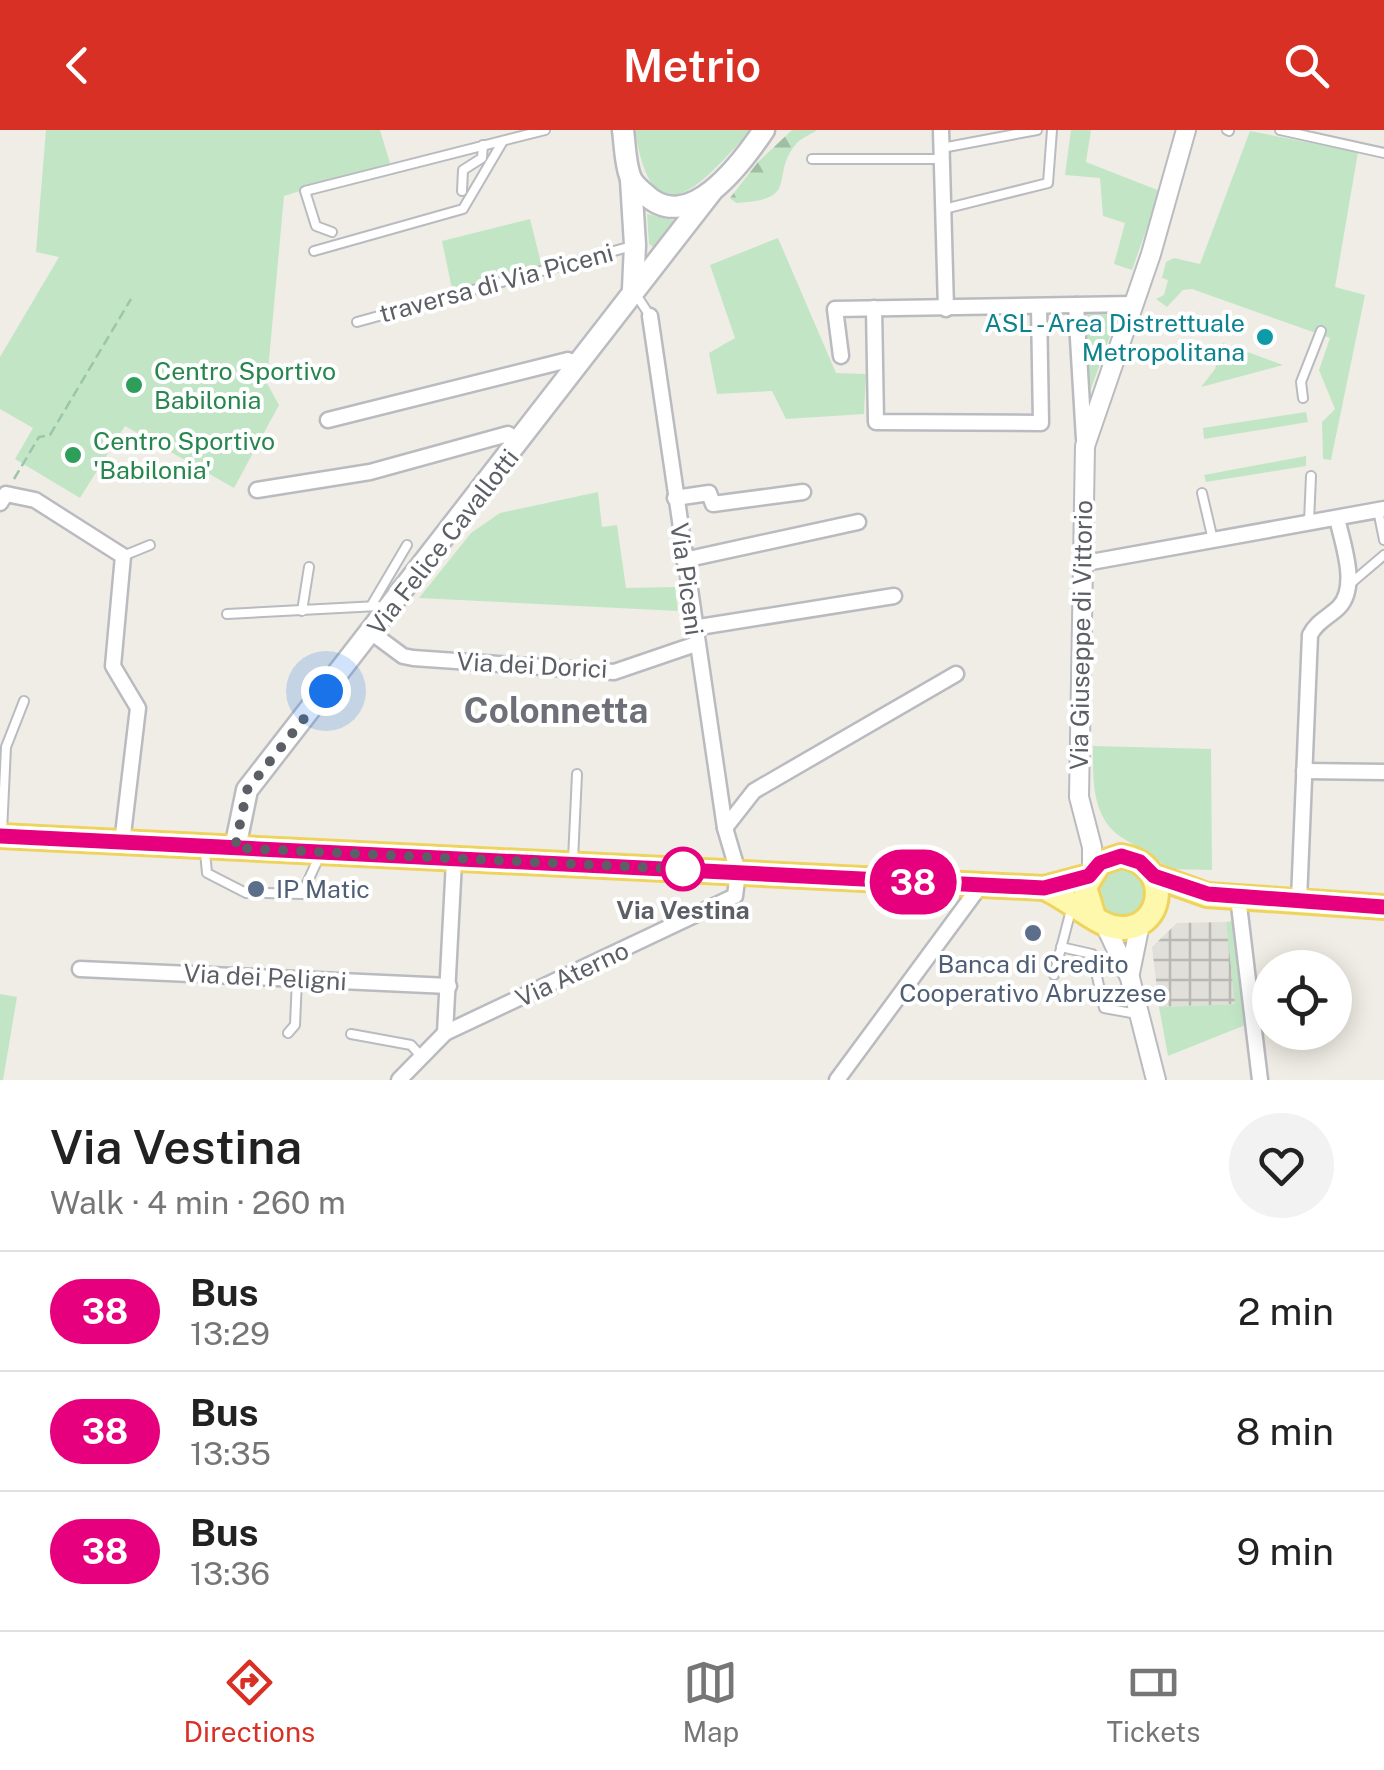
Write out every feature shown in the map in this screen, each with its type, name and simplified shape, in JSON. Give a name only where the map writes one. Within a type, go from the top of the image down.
[{"type":"main road","points":[[623,130],[636,245],[633,289]]},
{"type":"main road","name":"Via Felice Cavallotti","points":[[235,848],[247,790],[372,633],[379,610],[520,442],[633,289],[764,132]]},
{"type":"main road","points":[[631,180],[650,199],[672,209],[690,205],[712,190]]},
{"type":"main road","points":[[1,836],[1044,888],[1090,874],[1100,863],[1121,856],[1140,862],[1154,876],[1208,894],[1384,907]]},
{"type":"main road","points":[[1090,874],[1086,897],[1100,921]]},
{"type":"main road","points":[[1148,915],[1154,876]]},
{"type":"main road","points":[[1044,888],[1073,901],[1100,921],[1129,928],[1148,915],[1208,894]]},
{"type":"street","points":[[941,130],[946,309]]},
{"type":"street","name":"Via Giuseppe di Vittorio","points":[[1090,874],[1079,797],[1084,446],[1089,410],[1133,304],[1186,130]]},
{"type":"street","points":[[840,356],[835,308],[1133,304]]},
{"type":"street","name":"Via Giuseppe di Vittorio","points":[[1076,305],[1089,410]]},
{"type":"street","points":[[874,308],[876,422],[1041,423],[1039,306]]},
{"type":"street","name":"Via Piceni","points":[[650,316],[693,628],[725,828],[738,872]]},
{"type":"street","points":[[328,420],[568,360],[580,365]]},
{"type":"street","points":[[258,490],[370,472],[508,434],[520,442]]},
{"type":"street","points":[[675,498],[708,493],[713,504],[802,492]]},
{"type":"street","points":[[3,499],[35,500],[124,556],[113,666],[138,708],[122,843]]},
{"type":"street","points":[[1080,564],[1381,510]]},
{"type":"street","points":[[1299,900],[1310,636],[1320,620],[1339,607],[1348,586],[1337,518]]},
{"type":"street","points":[[684,560],[858,522]]},
{"type":"street","points":[[693,628],[894,596]]},
{"type":"street","name":"Via dei Dorici","points":[[372,633],[403,656],[614,672],[696,644]]},
{"type":"street","points":[[725,828],[754,791],[956,674]]},
{"type":"street","points":[[1304,771],[1384,772]]},
{"type":"street","points":[[1084,824],[1121,856]]},
{"type":"street","points":[[445,1034],[454,860]]},
{"type":"street","name":"Via Aterno","points":[[399,1080],[445,1034],[736,896],[738,872]]},
{"type":"street","points":[[837,1080],[980,886]]},
{"type":"street","points":[[1238,897],[1260,1080]]},
{"type":"street","points":[[1130,978],[1148,915]]},
{"type":"street","points":[[1100,921],[1130,978],[1156,1080]]},
{"type":"street","name":"Via dei Peligni","points":[[80,968],[449,986]]},
{"type":"lane","points":[[332,232],[316,226],[305,191],[545,130]]},
{"type":"lane","points":[[812,158],[942,153],[1037,130]]},
{"type":"lane","points":[[944,209],[1048,183],[1052,130]]},
{"type":"lane","points":[[1280,130],[1384,152]]},
{"type":"lane","points":[[314,252],[463,209],[502,141]]},
{"type":"lane","points":[[462,190],[463,170],[482,158],[484,146]]},
{"type":"lane","name":"traversa di Via Piceni","points":[[356,322],[636,245]]},
{"type":"lane","name":"Via Piceni","points":[[633,289],[650,316]]},
{"type":"lane","points":[[1303,398],[1302,382],[1320,331]]},
{"type":"lane","points":[[1310,476],[1310,523]]},
{"type":"lane","points":[[1202,493],[1213,540]]},
{"type":"lane","points":[[1381,510],[1384,540]]},
{"type":"lane","points":[[124,556],[150,545]]},
{"type":"lane","points":[[228,614],[379,610],[407,545]]},
{"type":"lane","points":[[1348,586],[1384,555]]},
{"type":"lane","points":[[302,611],[309,567]]},
{"type":"lane","points":[[1,836],[6,748],[24,700]]},
{"type":"lane","points":[[573,864],[578,774]]},
{"type":"lane","points":[[204,847],[207,873],[246,893]]},
{"type":"lane","points":[[266,893],[302,894],[321,852]]},
{"type":"lane","points":[[1054,975],[1073,901]]},
{"type":"lane","points":[[1061,947],[1092,954],[1104,1008],[1139,1015]]},
{"type":"lane","points":[[288,1033],[295,1025],[296,978]]},
{"type":"lane","points":[[350,1034],[411,1046],[420,1055]]},
{"type":"path","points":[[3,499],[39,437],[50,435],[131,299]]},
{"type":"shaded area","points":[[1226,922],[1236,1004],[1159,1007],[1152,947],[1177,923]]},
{"type":"green space","points":[[46,130],[380,130],[390,163],[284,196],[268,371],[258,367],[279,405],[234,488],[125,426],[80,498],[15,459],[33,428],[0,409],[0,357],[59,257],[36,252]]},
{"type":"green space","points":[[635,130],[751,130],[698,183],[682,193],[667,195],[654,187],[643,166]]},
{"type":"green space","points":[[792,130],[817,130],[799,141],[789,155],[777,191],[757,201],[736,203],[730,198],[758,162]]},
{"type":"green space","points":[[1071,130],[1091,130],[1086,162],[1160,191],[1132,270],[1114,264],[1125,223],[1103,216],[1100,178],[1065,175]]},
{"type":"green space","points":[[1250,131],[1358,152],[1335,287],[1365,295],[1331,460],[1323,459],[1322,422],[1335,409],[1319,370],[1330,338],[1192,289],[1183,290],[1167,307],[1156,299],[1164,295],[1168,280],[1162,278],[1166,262],[1174,258],[1200,264]]},
{"type":"green space","points":[[647,214],[677,221],[656,249],[649,244]]},
{"type":"green space","points":[[530,219],[542,267],[452,289],[442,241]]},
{"type":"green space","points":[[778,238],[836,373],[866,374],[864,414],[786,419],[772,391],[717,394],[709,353],[735,338],[710,265]]},
{"type":"green space","points":[[1081,309],[1120,309],[1086,402]]},
{"type":"green space","points":[[1223,343],[1283,365],[1201,387],[1215,369]]},
{"type":"green space","points":[[1306,412],[1308,422],[1204,439],[1203,428]]},
{"type":"green space","points":[[1306,456],[1306,466],[1206,482],[1204,475]]},
{"type":"green space","points":[[598,492],[602,527],[617,525],[626,588],[675,587],[678,611],[419,598],[471,533],[500,513]]},
{"type":"green space","points":[[1093,746],[1211,749],[1212,870],[1168,869],[1111,829],[1096,796]]},
{"type":"green space","points":[[1121,868],[1139,875],[1146,893],[1139,911],[1121,918],[1103,911],[1096,893],[1103,875]]},
{"type":"green space","points":[[1233,921],[1248,1024],[1168,1056],[1159,1007],[1235,1004],[1226,922]]},
{"type":"green space","points":[[0,994],[17,997],[3,1080],[0,1080]]},
{"type":"bus line","name":"38","points":[[0,836],[1044,888],[1089,876],[1100,863],[1121,856],[1140,862],[1154,876],[1180,888],[1208,894],[1384,907]]},
{"type":"place","name":"ASL - Area Distrettuale Metropolitana","points":[[1265,337]]},
{"type":"place","name":"Centro Sportivo Babilonia","points":[[134,385]]},
{"type":"place","name":"Centro Sportivo 'Babilonia'","points":[[73,455]]},
{"type":"place","name":"Via Vestina","points":[[683,869]]},
{"type":"place","name":"IP Matic","points":[[256,889]]},
{"type":"place","name":"Banca di Credito Cooperativo Abruzzese","points":[[1033,933]]},
{"type":"district","name":"Colonnetta","points":[[556,711]]},
{"type":"route","points":[[326,691],[247,790],[235,848],[701,870],[683,869]]}]
